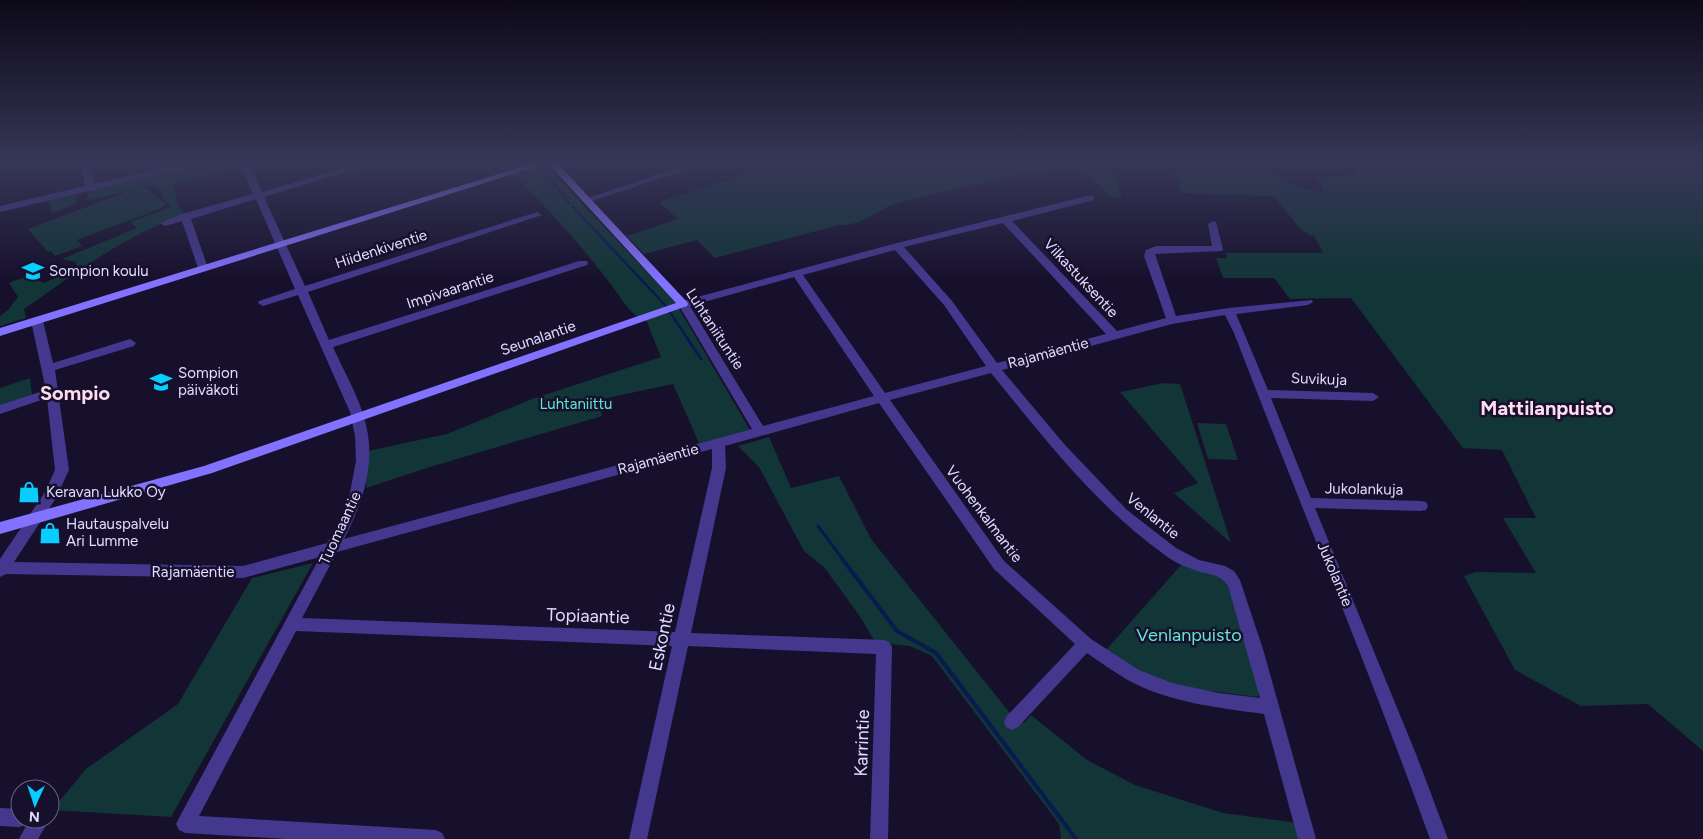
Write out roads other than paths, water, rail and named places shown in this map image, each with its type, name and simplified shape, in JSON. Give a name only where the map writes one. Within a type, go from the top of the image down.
[{"type":"street","points":[[0,209],[28,202]]},
{"type":"street","points":[[165,222],[234,202]]},
{"type":"street","name":"Tuomaantie","points":[[263,202],[358,417],[363,452],[360,487],[352,510],[333,547],[290,624],[185,824],[436,839]]},
{"type":"street","points":[[0,332],[415,202]]},
{"type":"street","name":"Luhtaniituntie","points":[[588,202],[673,308],[760,432]]},
{"type":"street","name":"Seunalantie","points":[[0,528],[207,470],[673,308],[897,246],[1076,202]]},
{"type":"street","name":"Hiidenkiventie","points":[[263,303],[537,215]]},
{"type":"street","points":[[185,216],[203,268]]},
{"type":"street","name":"Vilkastuksentie","points":[[1006,220],[1114,335]]},
{"type":"street","points":[[1172,320],[1149,256],[1150,252],[1156,249],[1218,249],[1213,224]]},
{"type":"street","name":"Venlantie","points":[[897,246],[945,300],[993,367],[1079,471],[1122,514],[1171,552],[1196,565],[1229,575],[1235,584],[1308,839]]},
{"type":"street","name":"Impivaarantie","points":[[327,345],[583,263]]},
{"type":"street","name":"Vuohenkalmantie","points":[[797,273],[881,398],[999,565],[1086,644],[1133,675],[1172,690],[1220,700],[1271,707]]},
{"type":"street","name":"Rajamäentie","points":[[1,570],[242,572],[1172,320],[1308,302]]},
{"type":"street","name":"Jukolantie","points":[[1229,311],[1240,333],[1306,503],[1408,754],[1439,839]]},
{"type":"street","points":[[1,570],[51,494],[62,470],[48,368],[37,321]]},
{"type":"street","points":[[48,368],[130,343]]},
{"type":"street","points":[[0,410],[52,392]]},
{"type":"street","name":"Suvikuja","points":[[1264,394],[1374,397]]},
{"type":"street","name":"Eskontie","points":[[638,839],[719,468],[718,443]]},
{"type":"street","name":"Jukolankuja","points":[[1306,503],[1421,506]]},
{"type":"street","name":"Topiaantie","points":[[290,624],[884,647]]},
{"type":"street","points":[[1012,722],[1086,644]]},
{"type":"street","name":"Karrintie","points":[[879,839],[884,647]]},
{"type":"waterway","points":[[573,207],[665,305],[688,339]]},
{"type":"waterway","points":[[687,338],[701,359]]},
{"type":"waterway","points":[[818,526],[844,561]]},
{"type":"waterway","points":[[843,560],[897,631],[936,653],[1076,839]]},
{"type":"place","name":"Sompion koulu","points":[[33,271]]},
{"type":"place","name":"Sompion päiväkoti","points":[[161,382]]},
{"type":"place","name":"Keravan Lukko Oy","points":[[29,492]]},
{"type":"place","name":"Hautauspalvelu Ari Lumme","points":[[50,533]]},
{"type":"district","name":"Sompio","points":[[75,393]]},
{"type":"district","name":"Mattilanpuisto","points":[[1547,408]]},
{"type":"park label","name":"Luhtaniittu","points":[[576,404]]},
{"type":"park label","name":"Venlanpuisto","points":[[1189,635]]}]
